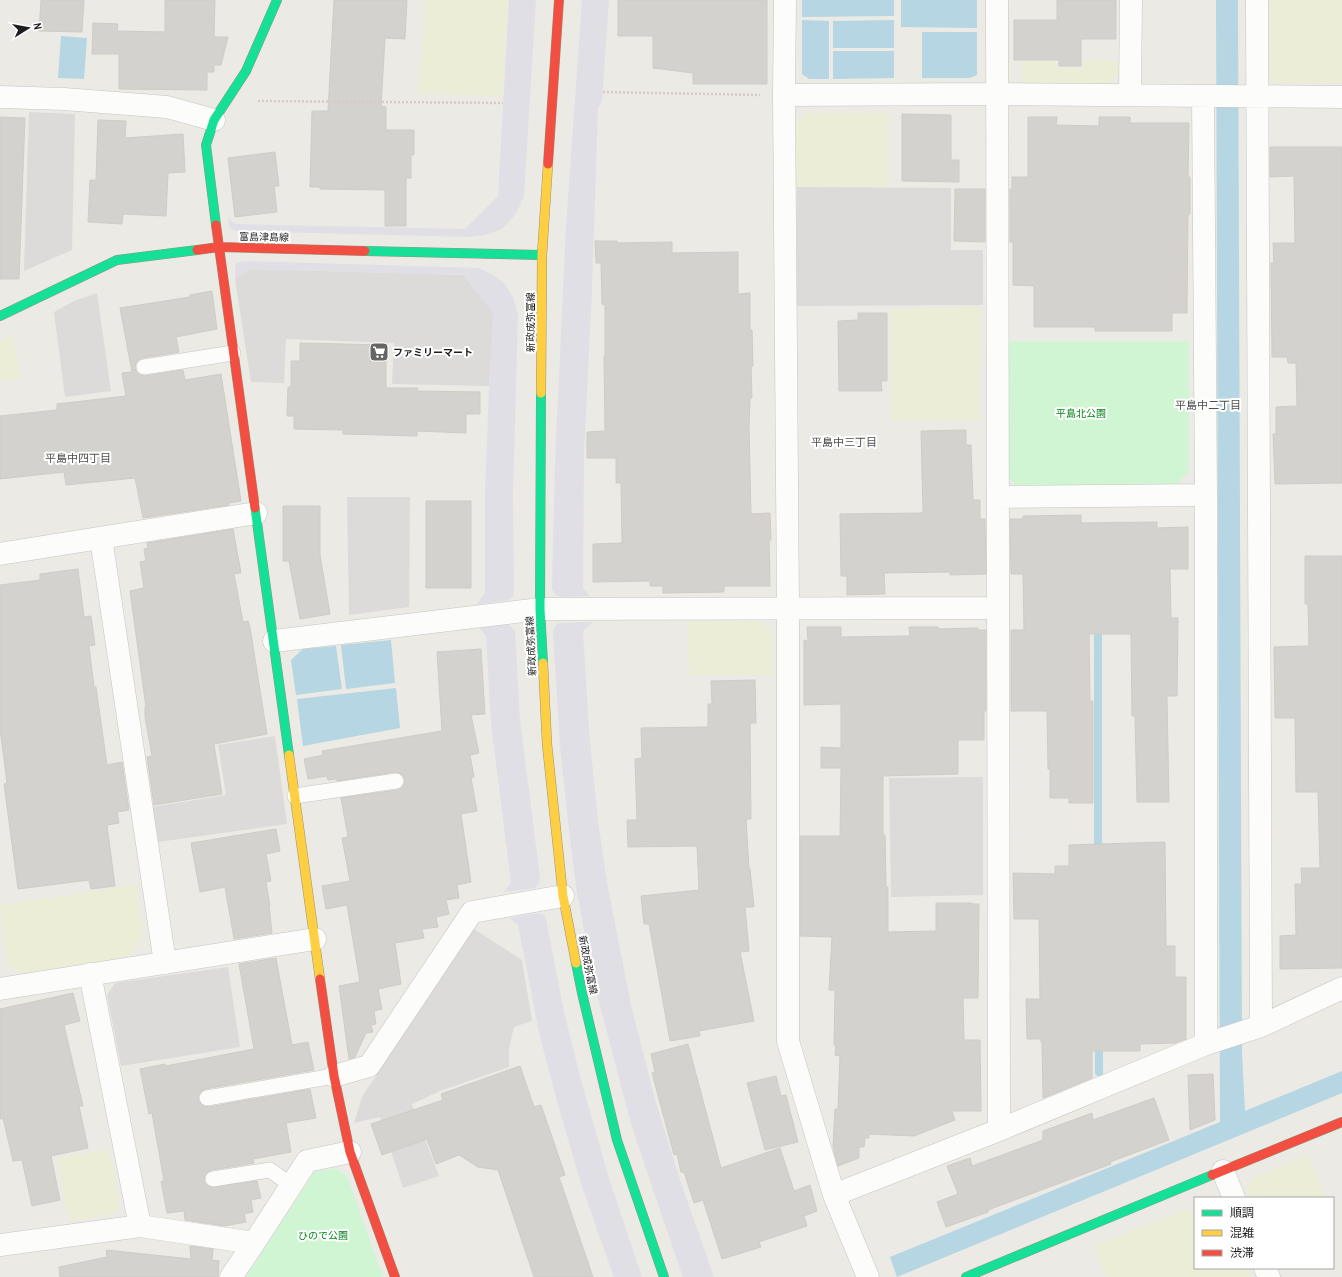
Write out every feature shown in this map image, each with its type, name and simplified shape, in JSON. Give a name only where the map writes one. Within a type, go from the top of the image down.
[{"type":"main road","points":[[277,0],[246,71],[214,120],[206,145],[233,353],[334,1076],[350,1152],[395,1277]]},
{"type":"main road","name":"新政成弥富線","points":[[559,0],[542,255],[540,609],[547,744],[563,896],[582,993],[617,1140],[664,1277]]},
{"type":"main road","name":"富島津島線","points":[[0,316],[117,260],[219,247],[542,255]]},
{"type":"main road","points":[[966,1277],[1342,1122]]},
{"type":"street","points":[[785,0],[784,96],[788,608],[788,1041],[834,1195],[868,1277]]},
{"type":"street","points":[[997,0],[999,1130]]},
{"type":"street","points":[[1130,95],[1131,0]]},
{"type":"street","points":[[1253,1029],[1250,97],[1257,0]]},
{"type":"street","points":[[784,96],[997,94],[1342,97]]},
{"type":"street","points":[[1208,96],[1206,495],[1210,1043]]},
{"type":"street","points":[[0,97],[64,99],[167,107],[214,120]]},
{"type":"street","points":[[998,497],[1206,495]]},
{"type":"street","points":[[0,554],[256,513]]},
{"type":"street","points":[[101,538],[165,963]]},
{"type":"street","points":[[274,641],[540,609],[998,608]]},
{"type":"street","points":[[334,1076],[369,1066],[472,912],[563,896]]},
{"type":"street","points":[[0,989],[315,940]]},
{"type":"street","points":[[90,974],[140,1226]]},
{"type":"street","points":[[834,1195],[999,1130],[1210,1043],[1253,1029],[1342,988]]},
{"type":"street","points":[[231,1277],[307,1160],[350,1152]]},
{"type":"street","points":[[1223,1172],[1234,1197]]},
{"type":"street","points":[[0,1245],[140,1226],[254,1243]]},
{"type":"lane","points":[[144,367],[233,353]]},
{"type":"lane","points":[[295,796],[396,781]]},
{"type":"lane","points":[[207,1098],[334,1076]]},
{"type":"lane","points":[[213,1179],[270,1170],[291,1185]]},
{"type":"path","points":[[603,92],[784,96]]},
{"type":"path","points":[[228,100],[503,104]]},
{"type":"green space","points":[[426,0],[508,0],[502,97],[418,93]]},
{"type":"green space","points":[[1266,0],[1342,0],[1342,83],[1277,84],[1267,75]]},
{"type":"green space","points":[[1083,60],[1118,61],[1118,76],[1108,84],[1022,86],[1022,62],[1057,61],[1057,68],[1082,69]]},
{"type":"green space","points":[[806,113],[888,113],[888,187],[797,187],[795,124]]},
{"type":"green space","points":[[980,307],[979,420],[891,420],[891,309]]},
{"type":"green space","points":[[13,335],[20,379],[0,381],[0,341]]},
{"type":"green space","name":"平島北公園","points":[[1008,341],[1189,341],[1189,471],[1177,484],[1017,487],[1007,476]]},
{"type":"green space","points":[[688,622],[763,622],[773,634],[773,675],[689,675]]},
{"type":"green space","points":[[136,885],[143,934],[130,956],[24,975],[7,964],[0,905]]},
{"type":"green space","points":[[109,1149],[120,1204],[116,1214],[69,1221],[57,1158]]},
{"type":"green space","points":[[1307,1154],[1327,1197],[1250,1197],[1247,1189],[1251,1179]]},
{"type":"green space","name":"ひので公園","points":[[337,1169],[347,1176],[383,1277],[246,1277],[315,1171]]},
{"type":"green space","points":[[1194,1206],[1194,1269],[1247,1269],[1251,1277],[1106,1277],[1093,1246]]},
{"type":"shaded area","points":[[509,0],[536,0],[524,196],[515,215],[502,229],[485,235],[469,237],[235,231],[230,228],[228,218],[235,224],[465,229],[498,196]]},
{"type":"shaded area","points":[[582,0],[609,0],[602,102],[598,108],[592,289],[584,456],[583,588],[590,596],[562,597],[556,595],[552,589],[555,461],[566,226]]},
{"type":"shaded area","points":[[29,112],[75,114],[72,250],[24,271]]},
{"type":"shaded area","points":[[797,187],[951,188],[951,250],[983,250],[983,305],[797,306]]},
{"type":"shaded area","points":[[244,261],[479,268],[493,275],[504,283],[513,297],[518,314],[513,492],[513,597],[508,600],[476,605],[485,593],[485,494],[493,312],[463,275],[250,269],[235,279],[236,263]]},
{"type":"shaded area","points":[[250,269],[463,275],[494,312],[489,386],[392,384],[394,343],[286,339],[284,383],[251,382],[235,279]]},
{"type":"shaded area","points":[[97,293],[111,391],[65,397],[54,312],[74,301]]},
{"type":"shaded area","points":[[347,497],[410,497],[409,607],[349,615]]},
{"type":"shaded area","points":[[593,622],[583,631],[589,731],[598,822],[608,888],[631,1005],[656,1103],[680,1180],[714,1277],[683,1277],[632,1127],[594,983],[577,893],[560,746],[553,633],[555,626],[559,623]]},
{"type":"shaded area","points":[[508,624],[515,631],[520,720],[540,877],[539,883],[535,888],[504,892],[511,883],[491,724],[486,636],[479,628]]},
{"type":"shaded area","points":[[275,736],[287,824],[158,842],[152,807],[226,795],[218,745]]},
{"type":"shaded area","points":[[983,777],[983,895],[891,897],[889,778]]},
{"type":"shaded area","points":[[538,913],[543,914],[546,919],[564,1012],[581,1080],[608,1175],[642,1277],[614,1277],[582,1187],[560,1112],[540,1037],[518,925],[509,918]]},
{"type":"shaded area","points":[[472,928],[522,960],[532,1021],[514,1027],[509,1049],[509,1067],[440,1091],[412,1104],[439,1176],[403,1188],[380,1117],[354,1123],[362,1097]]},
{"type":"shaded area","points":[[228,967],[240,1047],[121,1066],[107,995],[115,983]]},
{"type":"water","points":[[802,0],[894,0],[894,16],[802,17]]},
{"type":"water","points":[[901,0],[977,0],[977,28],[901,27]]},
{"type":"water","points":[[1216,0],[1238,0],[1242,1053],[1245,1111],[1342,1071],[1342,1093],[897,1277],[890,1257],[1220,1122]]},
{"type":"water","points":[[802,20],[829,21],[829,79],[809,79],[802,74]]},
{"type":"water","points":[[894,20],[894,48],[833,48],[833,21]]},
{"type":"water","points":[[922,32],[977,32],[977,75],[969,78],[922,78]]},
{"type":"water","points":[[61,36],[87,38],[84,79],[58,78]]},
{"type":"water","points":[[833,51],[894,51],[894,78],[833,79]]},
{"type":"water","points":[[391,640],[395,683],[346,689],[341,645]]},
{"type":"water","points":[[336,646],[342,689],[296,695],[291,660],[303,649]]},
{"type":"water","points":[[396,688],[400,728],[303,746],[297,699]]},
{"type":"building","points":[[41,0],[84,0],[82,32],[39,31]]},
{"type":"building","points":[[165,0],[215,0],[214,37],[228,37],[221,65],[214,65],[214,72],[207,72],[207,90],[119,89],[119,54],[92,54],[93,23],[118,24],[117,31],[165,32]]},
{"type":"building","points":[[334,0],[407,0],[405,39],[385,38],[381,106],[386,107],[386,130],[414,130],[414,155],[411,155],[411,178],[406,178],[406,226],[385,226],[385,190],[320,189],[320,187],[310,187],[312,111],[328,111]]},
{"type":"building","points":[[618,0],[767,0],[767,84],[693,84],[693,73],[653,68],[653,36],[618,36]]},
{"type":"building","points":[[1057,0],[1116,0],[1116,39],[1081,39],[1081,66],[1059,66],[1059,60],[1014,60],[1014,20],[1057,20]]},
{"type":"building","points":[[902,114],[951,115],[951,160],[959,160],[959,182],[902,181]]},
{"type":"building","points":[[0,117],[25,118],[19,279],[0,279]]},
{"type":"building","points":[[1028,117],[1057,117],[1056,125],[1099,126],[1099,117],[1130,117],[1130,123],[1189,123],[1188,177],[1190,177],[1190,214],[1188,214],[1187,313],[1172,313],[1172,331],[1095,331],[1095,327],[1034,327],[1034,286],[1013,285],[1013,242],[1010,242],[1010,189],[1012,189],[1012,177],[1028,177]]},
{"type":"building","points":[[98,120],[126,121],[125,138],[183,134],[185,172],[168,173],[166,216],[123,214],[122,224],[88,222],[90,180],[96,180]]},
{"type":"building","points":[[1270,147],[1342,147],[1342,483],[1275,484],[1273,434],[1276,434],[1276,407],[1297,406],[1296,363],[1288,363],[1287,357],[1272,357],[1271,263],[1274,263],[1273,243],[1295,243],[1294,176],[1270,177]]},
{"type":"building","points":[[275,152],[279,186],[274,186],[277,212],[235,217],[228,158]]},
{"type":"building","points":[[955,189],[985,189],[985,242],[954,241]]},
{"type":"building","points":[[595,241],[617,241],[617,243],[672,242],[672,253],[738,252],[738,294],[750,293],[750,330],[752,330],[752,398],[750,398],[749,425],[751,514],[770,513],[770,586],[724,586],[724,592],[663,593],[663,586],[650,586],[650,581],[593,582],[593,544],[622,543],[621,483],[616,483],[616,458],[587,458],[587,432],[605,431],[605,305],[602,304],[601,263],[596,263]]},
{"type":"building","points":[[212,291],[217,329],[176,337],[179,352],[142,358],[138,360],[135,368],[137,373],[145,376],[183,370],[185,380],[221,374],[241,501],[229,503],[229,505],[143,518],[135,478],[66,485],[64,472],[0,479],[0,416],[57,410],[57,404],[126,396],[122,373],[132,372],[120,308],[190,297],[190,295]]},
{"type":"building","points":[[858,313],[887,313],[887,381],[881,381],[882,391],[839,391],[838,321],[858,320]]},
{"type":"building","points":[[300,343],[386,345],[386,388],[418,388],[417,391],[480,392],[480,414],[466,414],[466,433],[417,431],[417,436],[343,434],[343,430],[294,429],[294,416],[287,416],[288,387],[291,387],[291,361],[300,361]]},
{"type":"building","points":[[966,430],[966,445],[971,445],[973,500],[980,500],[980,519],[985,519],[986,574],[950,575],[950,572],[884,573],[885,594],[847,595],[847,576],[841,576],[840,514],[923,513],[921,431]]},
{"type":"building","points":[[426,501],[471,501],[471,588],[426,588]]},
{"type":"building","points":[[283,506],[320,506],[320,555],[330,614],[300,619],[289,561],[283,561]]},
{"type":"building","points":[[1081,515],[1081,523],[1157,522],[1157,528],[1188,527],[1188,569],[1170,569],[1171,618],[1178,618],[1177,696],[1167,696],[1169,802],[1137,802],[1135,716],[1132,716],[1131,634],[1089,634],[1090,701],[1093,701],[1093,803],[1069,803],[1069,798],[1050,798],[1047,711],[1011,711],[1011,630],[1024,630],[1023,574],[1011,574],[1010,519],[1023,519],[1023,516]]},
{"type":"building","points":[[233,529],[241,573],[234,574],[243,622],[248,621],[250,627],[267,734],[214,744],[222,794],[154,805],[147,757],[152,756],[145,717],[146,707],[130,591],[144,588],[140,562],[146,561],[144,549],[148,548],[147,543]]},
{"type":"building","points":[[1305,556],[1342,556],[1342,968],[1280,969],[1280,936],[1296,935],[1295,884],[1302,884],[1301,868],[1320,868],[1318,792],[1296,792],[1295,718],[1275,718],[1274,647],[1309,646],[1308,604],[1305,604]]},
{"type":"building","points":[[78,569],[84,617],[91,616],[95,645],[89,646],[107,765],[122,762],[129,810],[117,812],[119,823],[107,825],[115,886],[91,889],[89,880],[18,889],[4,784],[7,783],[0,729],[0,585],[40,580],[40,574]]},
{"type":"building","points":[[807,627],[841,627],[841,637],[910,636],[909,627],[938,627],[938,629],[978,628],[978,630],[986,630],[986,711],[984,711],[984,740],[958,740],[958,774],[883,776],[883,835],[885,835],[886,887],[888,887],[888,932],[936,931],[936,903],[979,904],[978,998],[963,998],[964,1040],[980,1040],[981,1111],[952,1111],[955,1120],[914,1136],[869,1134],[869,1138],[865,1138],[864,1147],[859,1147],[859,1158],[838,1166],[833,1147],[835,1109],[838,1109],[840,1056],[835,1055],[836,1045],[834,1045],[835,990],[829,990],[832,937],[800,936],[800,836],[840,836],[841,768],[821,768],[821,747],[841,748],[841,704],[804,705],[804,640],[808,641]]},
{"type":"building","points":[[481,649],[485,714],[471,715],[479,753],[470,755],[474,777],[471,778],[477,811],[461,814],[471,882],[457,885],[459,898],[446,900],[449,914],[436,917],[438,927],[422,929],[424,938],[395,943],[401,984],[378,989],[382,1009],[374,1011],[376,1024],[371,1025],[373,1032],[366,1033],[355,1057],[349,1059],[339,986],[360,982],[347,905],[326,909],[322,886],[350,881],[342,838],[348,837],[341,798],[397,790],[402,788],[405,780],[403,775],[395,772],[337,781],[337,779],[328,780],[327,776],[308,779],[304,759],[323,755],[322,751],[442,731],[437,652]]},
{"type":"building","points":[[755,680],[756,723],[750,723],[751,819],[746,819],[749,869],[754,907],[745,907],[749,951],[740,952],[754,1021],[699,1031],[700,1036],[670,1041],[649,924],[644,924],[641,896],[699,890],[697,846],[628,847],[627,820],[637,820],[635,759],[642,758],[641,728],[708,727],[708,704],[712,704],[711,681]]},
{"type":"building","points":[[276,829],[280,851],[266,854],[271,881],[266,882],[272,933],[234,939],[225,887],[200,892],[191,843]]},
{"type":"building","points":[[1165,842],[1166,946],[1175,946],[1175,977],[1186,977],[1186,1039],[1175,1043],[1140,1044],[1140,1051],[1092,1051],[1092,1078],[1043,1098],[1042,1042],[1041,1039],[1027,1039],[1026,999],[1040,999],[1039,919],[1014,919],[1013,873],[1055,874],[1055,866],[1069,866],[1069,845]]},
{"type":"building","points":[[276,958],[292,1045],[308,1042],[314,1070],[205,1089],[199,1095],[198,1100],[204,1106],[209,1107],[310,1089],[316,1118],[286,1123],[291,1152],[253,1159],[254,1163],[212,1170],[205,1175],[204,1181],[206,1185],[210,1187],[257,1181],[261,1198],[251,1200],[253,1212],[244,1214],[246,1222],[224,1226],[185,1220],[184,1211],[167,1213],[161,1181],[164,1181],[152,1113],[149,1114],[140,1069],[165,1064],[166,1066],[254,1049],[239,964]]},
{"type":"building","points":[[73,993],[80,1021],[64,1025],[83,1106],[79,1106],[88,1148],[51,1156],[60,1200],[32,1206],[22,1160],[13,1161],[3,1118],[0,1119],[0,1009]]},
{"type":"building","points":[[688,1044],[721,1168],[780,1148],[794,1191],[810,1185],[817,1211],[804,1216],[807,1226],[759,1242],[761,1247],[722,1259],[703,1200],[694,1203],[684,1172],[681,1172],[677,1154],[674,1155],[652,1073],[655,1072],[651,1054]]},
{"type":"building","points":[[520,1066],[534,1107],[541,1105],[565,1175],[559,1177],[593,1277],[534,1277],[498,1170],[478,1167],[459,1155],[436,1164],[427,1139],[382,1155],[371,1124],[443,1100],[441,1094]]},
{"type":"building","points":[[1213,1074],[1215,1120],[1190,1130],[1188,1075]]},
{"type":"building","points":[[776,1076],[781,1096],[786,1095],[798,1142],[765,1150],[747,1083]]},
{"type":"building","points":[[1154,1098],[1169,1140],[1110,1162],[1111,1164],[988,1210],[988,1212],[946,1227],[937,1202],[958,1194],[947,1166],[970,1158],[972,1166],[1043,1140],[1043,1131],[1092,1113],[1093,1120]]},
{"type":"building","points":[[190,1246],[213,1249],[212,1260],[219,1261],[218,1277],[60,1277],[59,1267],[107,1257],[106,1250],[191,1259]]},
{"type":"waterway","points":[[1098,625],[1098,855]]},
{"type":"waterway","points":[[1099,1041],[1099,1072]]},
{"type":"traffic: fast","points":[[216,225],[206,145],[214,120],[246,71],[277,0]]},
{"type":"traffic: fast","points":[[0,316],[117,260],[197,250]]},
{"type":"traffic: fast","points":[[365,251],[542,255]]},
{"type":"traffic: fast","points":[[541,393],[540,609],[543,663]]},
{"type":"traffic: fast","points":[[255,508],[289,755]]},
{"type":"traffic: fast","points":[[576,963],[617,1140],[664,1277]]},
{"type":"traffic: fast","points":[[966,1277],[1212,1175]]},
{"type":"traffic: slow","points":[[541,393],[542,255],[548,164]]},
{"type":"traffic: slow","points":[[543,663],[547,744],[563,896],[576,963]]},
{"type":"traffic: slow","points":[[289,755],[320,979]]},
{"type":"traffic: jam","points":[[548,164],[559,0]]},
{"type":"traffic: jam","points":[[216,225],[255,508]]},
{"type":"traffic: jam","points":[[197,250],[219,247],[365,251]]},
{"type":"traffic: jam","points":[[320,979],[334,1076],[350,1152],[395,1277]]},
{"type":"traffic: jam","points":[[1212,1175],[1342,1122]]},
{"type":"place","name":"ファミリーマート","points":[[379,352]]},
{"type":"district","name":"平島中二丁目","points":[[1208,405]]},
{"type":"district","name":"平島中三丁目","points":[[844,442]]},
{"type":"district","name":"平島中四丁目","points":[[78,458]]}]
